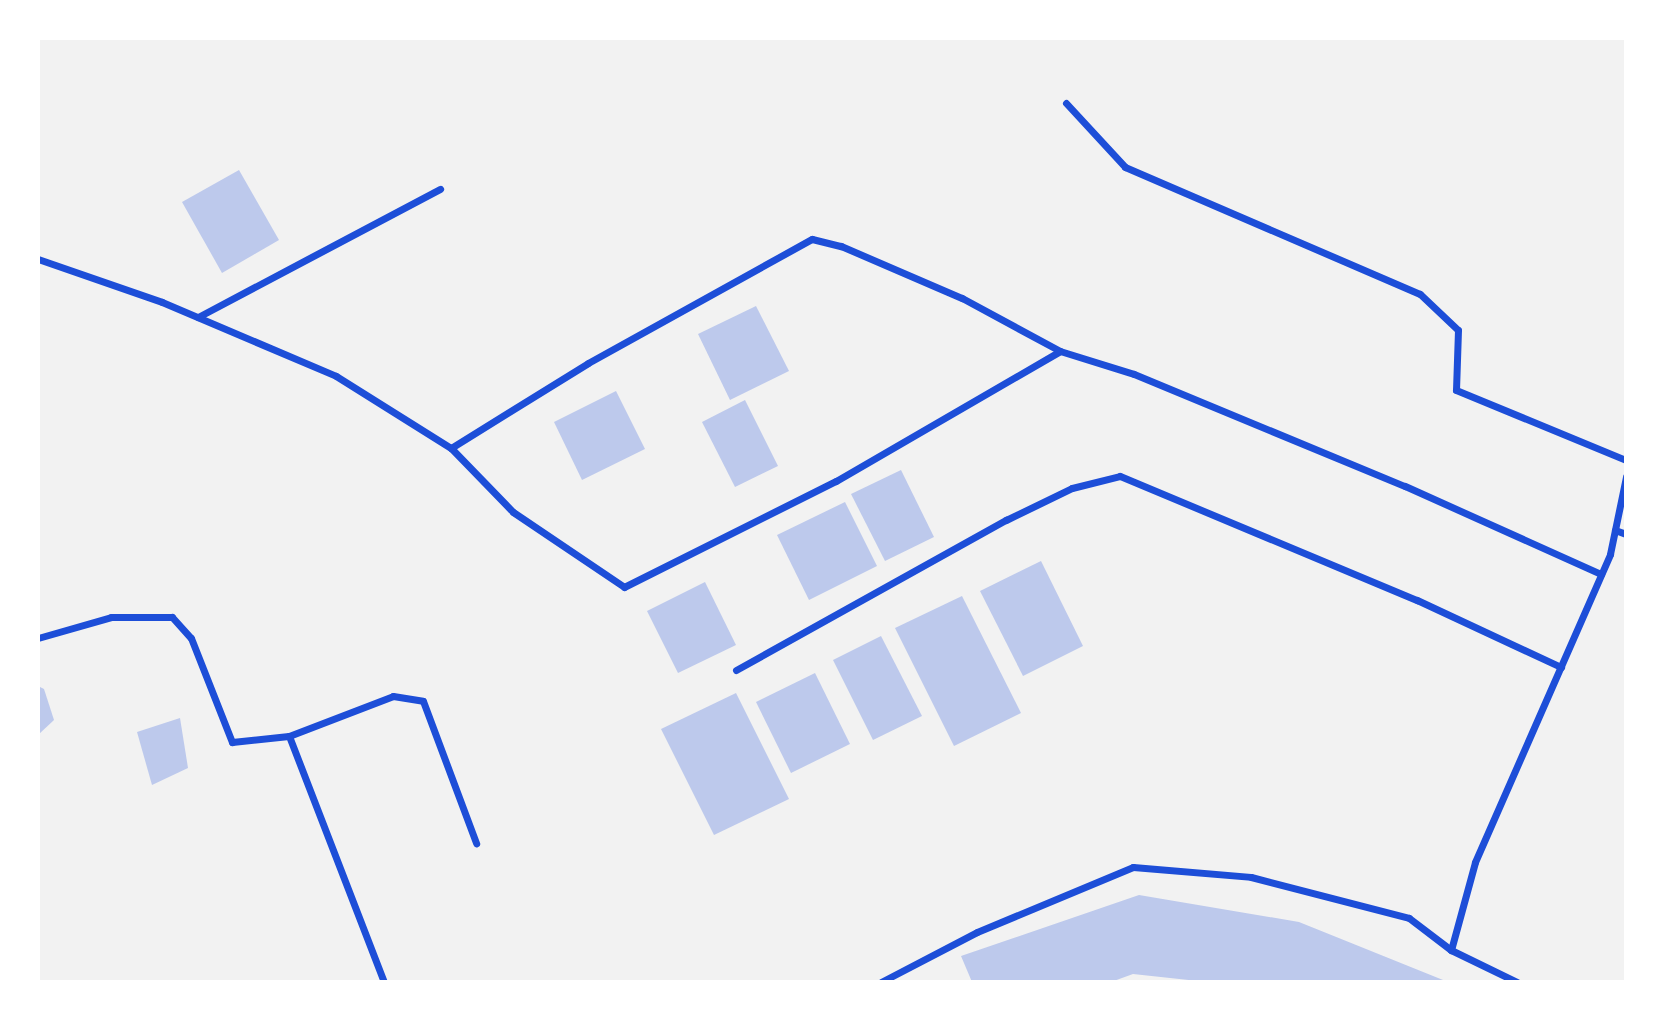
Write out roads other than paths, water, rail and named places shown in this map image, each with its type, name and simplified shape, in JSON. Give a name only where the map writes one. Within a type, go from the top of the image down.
[{"type":"street","points":[[1066,103],[1125,167],[1420,294],[1458,330],[1456,390],[1626,460]]},
{"type":"street","points":[[198,317],[440,188]]},
{"type":"street","points":[[451,448],[587,363],[812,239],[841,246],[962,298],[1060,351],[1134,374],[1405,486],[1601,574]]},
{"type":"street","points":[[38,259],[198,317],[336,376],[451,448],[513,512],[624,587],[836,481],[1060,351]]},
{"type":"street","points":[[736,670],[1006,520],[1072,488],[1120,476],[1417,600],[1561,667]]},
{"type":"street","points":[[1451,950],[1475,862],[1601,574],[1615,530],[1626,477]]},
{"type":"street","points":[[1615,530],[1626,534]]},
{"type":"street","points":[[38,638],[111,617],[172,617],[191,638],[232,742],[289,736],[393,696],[423,701],[476,843]]},
{"type":"street","points":[[289,736],[384,982]]},
{"type":"street","points":[[881,982],[976,932],[1133,867],[1251,877],[1396,914],[1409,918],[1451,950],[1517,982]]}]
